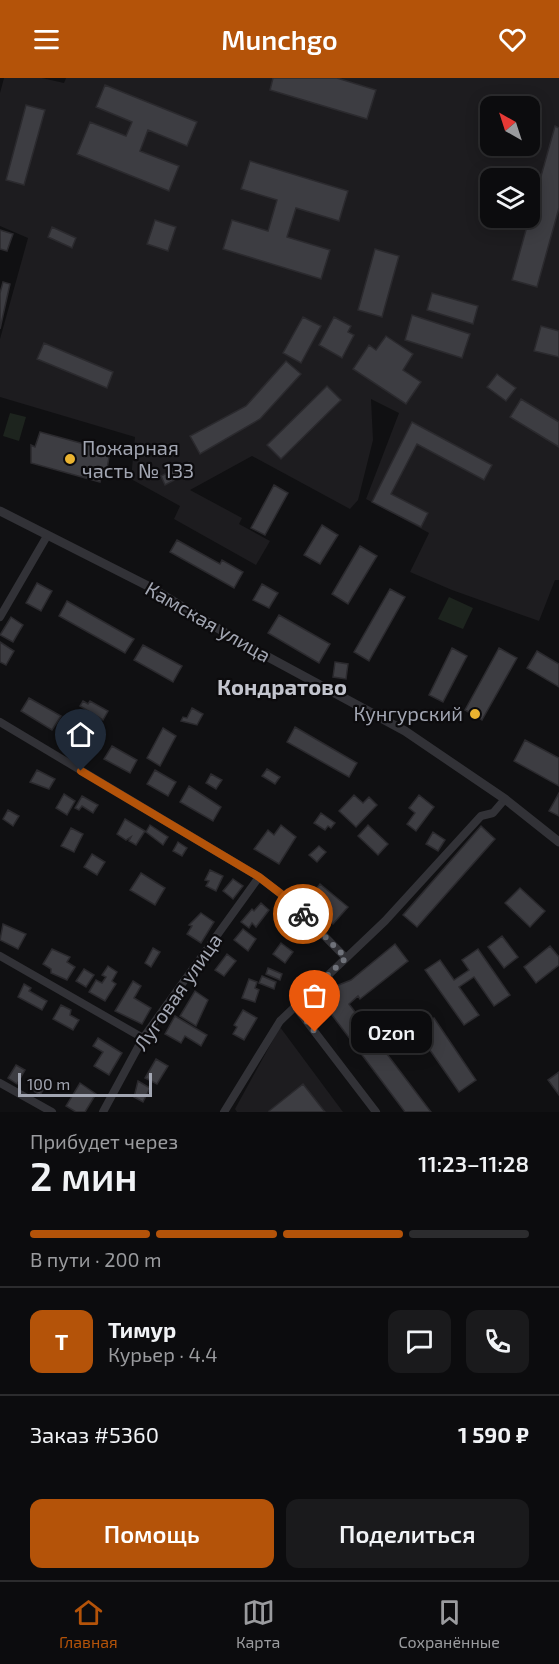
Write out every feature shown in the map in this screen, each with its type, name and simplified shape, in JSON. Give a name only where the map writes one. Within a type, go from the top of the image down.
[{"type":"street","name":"Камская улица","points":[[0,511],[150,587],[242,643],[405,731],[505,799],[559,842]]},
{"type":"street","points":[[0,618],[47,536]]},
{"type":"street","points":[[0,722],[202,846],[259,877],[289,900],[346,958]]},
{"type":"street","points":[[224,1112],[280,1021],[385,921],[481,816],[493,813],[505,799]]},
{"type":"street","name":"Луговая улица","points":[[103,1112],[143,1038],[259,877]]},
{"type":"street","points":[[0,956],[143,1038]]},
{"type":"street","points":[[295,1006],[376,1112]]},
{"type":"street","points":[[0,1083],[52,1112]]},
{"type":"shaded area","points":[[4,78],[42,78],[64,83],[66,78],[559,78],[559,580],[555,580],[539,621],[452,590],[410,572],[429,533],[366,499],[399,413],[371,399],[373,440],[358,500],[350,509],[252,456],[190,490],[242,518],[239,524],[270,541],[256,565],[174,519],[180,506],[131,479],[135,437],[0,397],[0,339],[28,238],[0,226],[0,93]]},
{"type":"shaded area","points":[[10,413],[26,417],[19,441],[3,436]]},
{"type":"shaded area","points":[[449,597],[473,608],[463,629],[438,619]]},
{"type":"shaded area","points":[[280,1027],[343,1112],[237,1112],[235,1109]]},
{"type":"building","points":[[273,78],[337,78],[376,90],[367,119],[270,90]]},
{"type":"building","points":[[105,85],[197,122],[187,146],[148,130],[140,151],[179,166],[169,191],[77,154],[90,122],[126,136],[132,122],[96,107]]},
{"type":"building","points":[[26,105],[45,110],[24,185],[6,180]]},
{"type":"building","points":[[555,126],[559,128],[559,208],[537,287],[512,280],[527,228],[540,228],[540,180]]},
{"type":"building","points":[[250,161],[348,191],[339,221],[296,208],[287,237],[330,250],[321,279],[223,249],[232,220],[268,231],[277,200],[241,189]]},
{"type":"building","points":[[155,220],[176,227],[168,251],[147,244]]},
{"type":"building","points":[[52,227],[76,238],[72,248],[48,237]]},
{"type":"building","points":[[0,230],[13,234],[7,251],[0,249]]},
{"type":"building","points":[[375,249],[399,256],[382,317],[358,310]]},
{"type":"building","points":[[3,282],[10,284],[0,329],[0,293]]},
{"type":"building","points":[[432,293],[478,306],[473,324],[427,310]]},
{"type":"building","points":[[412,315],[470,334],[462,358],[405,340]]},
{"type":"building","points":[[303,317],[321,326],[301,363],[283,353]]},
{"type":"building","points":[[334,317],[351,326],[348,332],[354,335],[342,358],[319,345]]},
{"type":"building","points":[[541,326],[559,331],[559,357],[534,351]]},
{"type":"building","points":[[386,336],[413,354],[403,370],[421,382],[406,404],[353,369],[369,345],[376,350]]},
{"type":"building","points":[[44,343],[113,372],[107,388],[37,359]]},
{"type":"building","points":[[286,361],[301,374],[260,419],[200,454],[190,436],[246,406]]},
{"type":"building","points":[[497,374],[516,388],[506,401],[487,387]]},
{"type":"building","points":[[327,386],[341,400],[281,459],[267,445]]},
{"type":"building","points":[[521,399],[559,422],[559,447],[510,417]]},
{"type":"building","points":[[412,422],[492,465],[484,480],[417,444],[391,494],[428,513],[421,527],[372,502]]},
{"type":"building","name":"Пожарная часть № 133","points":[[40,432],[110,451],[106,475],[102,474],[100,482],[31,463],[31,445],[35,447]]},
{"type":"building","points":[[189,462],[193,470],[165,485],[161,476]]},
{"type":"building","points":[[274,485],[288,493],[265,535],[251,528]]},
{"type":"building","points":[[322,525],[338,535],[320,564],[304,555]]},
{"type":"building","points":[[177,540],[220,564],[222,560],[243,572],[234,588],[170,552]]},
{"type":"building","points":[[360,546],[377,556],[348,604],[332,594]]},
{"type":"building","points":[[37,583],[52,591],[41,611],[26,603]]},
{"type":"building","points":[[262,584],[278,593],[269,608],[253,600]]},
{"type":"building","points":[[390,589],[405,597],[369,661],[354,652]]},
{"type":"building","points":[[67,601],[134,639],[125,653],[59,616]]},
{"type":"building","points":[[279,615],[330,644],[319,663],[268,633]]},
{"type":"building","points":[[11,617],[23,625],[13,642],[0,635]]},
{"type":"building","points":[[0,642],[14,651],[6,665],[0,662]]},
{"type":"building","points":[[143,645],[182,666],[173,682],[134,660]]},
{"type":"building","points":[[452,648],[467,656],[443,702],[429,695]]},
{"type":"building","points":[[499,648],[517,658],[482,720],[465,710]]},
{"type":"building","points":[[537,651],[559,664],[559,687],[527,668]]},
{"type":"building","points":[[335,662],[348,664],[346,679],[333,677]]},
{"type":"building","points":[[29,698],[61,716],[52,730],[21,711]]},
{"type":"building","points":[[83,701],[88,704],[90,701],[108,711],[103,720],[80,706]]},
{"type":"building","points":[[192,708],[203,714],[197,725],[181,721],[183,717],[187,718]]},
{"type":"building","points":[[71,721],[98,738],[89,752],[62,736]]},
{"type":"building","points":[[295,727],[357,763],[349,777],[287,742]]},
{"type":"building","points":[[163,728],[176,736],[160,766],[147,758]]},
{"type":"building","points":[[525,740],[559,758],[559,786],[514,761]]},
{"type":"building","points":[[112,746],[137,760],[130,773],[104,759]]},
{"type":"building","points":[[267,769],[280,777],[275,784],[262,776]]},
{"type":"building","points":[[37,770],[55,779],[49,789],[30,782]]},
{"type":"building","points":[[155,770],[176,782],[168,796],[147,784]]},
{"type":"building","points":[[211,774],[222,780],[216,789],[206,783]]},
{"type":"building","points":[[189,786],[221,807],[213,821],[180,802]]},
{"type":"building","points":[[559,793],[559,816],[549,811]]},
{"type":"building","points":[[64,794],[75,801],[67,815],[56,808]]},
{"type":"building","points":[[354,795],[363,803],[369,797],[377,805],[356,827],[339,811]]},
{"type":"building","points":[[419,795],[434,807],[416,831],[407,824],[415,813],[409,808]]},
{"type":"building","points":[[82,796],[98,805],[93,813],[82,806],[79,810],[75,808]]},
{"type":"building","points":[[8,810],[19,816],[13,826],[3,819]]},
{"type":"building","points":[[321,813],[335,823],[331,828],[328,826],[325,830],[314,823]]},
{"type":"building","points":[[125,819],[145,831],[136,845],[129,841],[131,837],[126,840],[117,834]]},
{"type":"building","points":[[150,825],[168,837],[163,845],[146,832]]},
{"type":"building","points":[[281,825],[296,837],[279,864],[254,849],[268,830],[274,835]]},
{"type":"building","points":[[368,825],[388,844],[378,855],[358,836]]},
{"type":"building","points":[[481,826],[495,839],[417,927],[403,915]]},
{"type":"building","points":[[71,828],[83,834],[74,852],[61,846]]},
{"type":"building","points":[[433,832],[445,840],[438,851],[426,844]]},
{"type":"building","points":[[178,842],[187,848],[182,856],[173,851]]},
{"type":"building","points":[[319,846],[326,852],[317,862],[309,855]]},
{"type":"building","points":[[92,854],[105,862],[97,875],[84,867]]},
{"type":"building","points":[[210,870],[223,876],[216,891],[206,886],[209,881],[205,880]]},
{"type":"building","points":[[141,873],[165,888],[155,905],[130,890]]},
{"type":"building","points":[[233,879],[243,886],[233,899],[223,891]]},
{"type":"building","points":[[320,884],[348,907],[333,924],[306,902]]},
{"type":"building","points":[[520,888],[545,911],[530,927],[505,903]]},
{"type":"building","points":[[261,903],[269,910],[256,927],[252,923],[249,928],[241,922],[252,909],[254,911]]},
{"type":"building","points":[[201,913],[214,922],[201,943],[187,934],[192,926],[189,925]]},
{"type":"building","points":[[3,924],[26,934],[18,949],[0,940]]},
{"type":"building","points":[[243,929],[256,939],[248,951],[234,940]]},
{"type":"building","points":[[502,936],[518,957],[504,968],[488,947]]},
{"type":"building","points":[[281,943],[293,952],[285,963],[273,954]]},
{"type":"building","points":[[395,944],[408,961],[360,999],[358,996],[349,1004],[431,1112],[405,1112],[332,1015],[331,988],[351,980]]},
{"type":"building","points":[[550,946],[559,957],[559,965],[536,983],[524,967]]},
{"type":"building","points":[[153,948],[160,952],[151,967],[145,963]]},
{"type":"building","points":[[52,949],[70,957],[67,962],[75,967],[67,980],[51,973],[51,969],[43,964]]},
{"type":"building","points":[[478,949],[510,995],[494,1006],[474,977],[459,987],[479,1015],[464,1025],[425,970],[440,960],[454,980],[469,970],[462,960]]},
{"type":"building","points":[[227,954],[236,961],[224,976],[215,970]]},
{"type":"building","points":[[108,966],[117,972],[112,981],[116,984],[105,1001],[89,992],[96,980],[102,983],[106,977],[102,975]]},
{"type":"building","points":[[268,968],[282,974],[280,980],[266,974]]},
{"type":"building","points":[[84,969],[94,975],[86,987],[76,981]]},
{"type":"building","points":[[262,976],[276,982],[274,989],[259,983]]},
{"type":"building","points":[[249,979],[257,982],[255,988],[259,990],[255,1002],[242,998]]},
{"type":"building","points":[[133,981],[141,986],[134,998],[151,1008],[142,1024],[115,1011]]},
{"type":"building","points":[[24,984],[31,988],[29,991],[47,1001],[42,1010],[18,997]]},
{"type":"building","points":[[195,991],[208,1000],[196,1026],[180,1016]]},
{"type":"building","points":[[61,1005],[71,1010],[70,1015],[79,1020],[73,1030],[53,1019]]},
{"type":"building","points":[[243,1010],[257,1018],[244,1040],[233,1034],[237,1027],[234,1025]]},
{"type":"building","points":[[175,1016],[207,1035],[201,1046],[185,1036],[181,1043],[165,1034]]},
{"type":"building","points":[[434,1018],[476,1080],[459,1092],[416,1030]]},
{"type":"building","points":[[98,1038],[122,1053],[109,1075],[94,1066],[103,1052],[93,1046]]},
{"type":"building","points":[[156,1059],[168,1066],[157,1084],[145,1078]]},
{"type":"building","points":[[16,1065],[25,1070],[17,1084],[8,1078]]},
{"type":"building","points":[[559,1072],[559,1095],[548,1080]]},
{"type":"building","points":[[38,1080],[46,1085],[40,1095],[32,1090]]},
{"type":"building","points":[[138,1081],[150,1088],[143,1102],[134,1097]]},
{"type":"building","points":[[80,1083],[96,1094],[85,1112],[76,1112],[66,1106]]},
{"type":"building","points":[[303,1084],[325,1112],[269,1112],[269,1111]]},
{"type":"way so far","points":[[303,914],[346,958],[295,1006],[315,1032]]},
{"type":"place","name":"Пожарная часть № 133","points":[[70,459]]},
{"type":"place","name":"Кунгурский","points":[[475,714]]},
{"type":"place","name":"Ozon","points":[[315,1032]]},
{"type":"district","name":"Кондратово","points":[[282,687]]},
{"type":"route","points":[[81,771],[202,846],[259,877],[303,914]]}]
